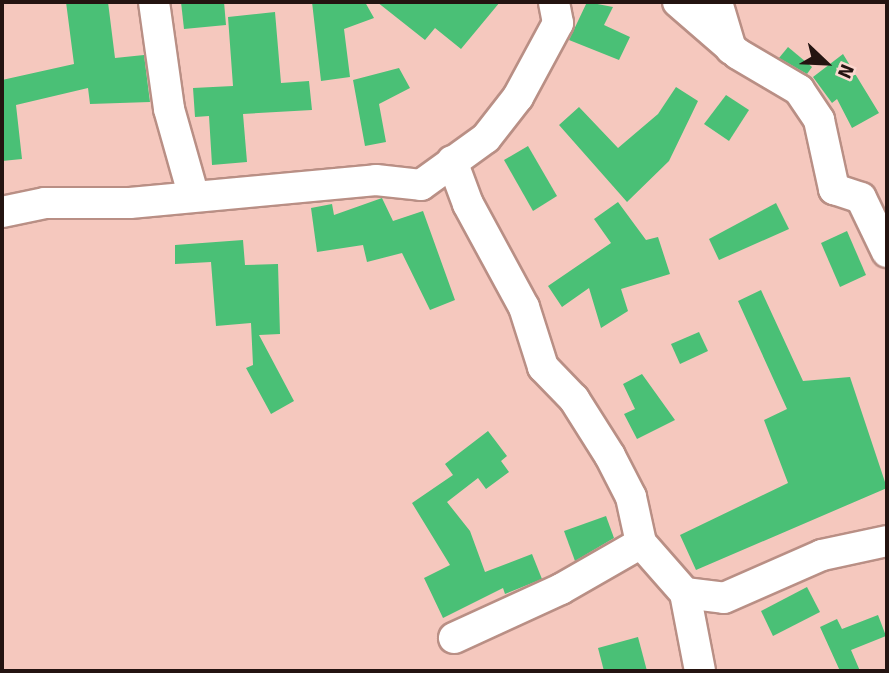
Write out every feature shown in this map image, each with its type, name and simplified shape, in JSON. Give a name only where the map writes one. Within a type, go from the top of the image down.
[{"type":"street","points":[[154,2],[169,108],[193,194]]},
{"type":"street","points":[[2,212],[45,203],[376,180],[421,185],[486,138],[537,70],[558,23],[554,2]]},
{"type":"street","points":[[678,2],[731,49],[799,90],[819,120],[834,189],[861,198],[887,251]]},
{"type":"street","points":[[717,2],[731,49]]},
{"type":"street","points":[[452,161],[468,204],[524,307],[543,367],[574,399],[626,487],[640,543],[685,593],[704,665]]},
{"type":"street","points":[[685,593],[724,598],[822,555],[887,541]]},
{"type":"street","points":[[454,638],[561,589],[640,543]]},
{"type":"building","points":[[66,2],[108,2],[115,58],[144,55],[150,102],[90,104],[88,88],[16,105],[22,159],[2,161],[2,80],[74,64]]},
{"type":"building","points":[[181,2],[224,2],[226,25],[184,29]]},
{"type":"building","points":[[312,2],[365,2],[374,18],[344,29],[350,77],[321,81]]},
{"type":"building","points":[[377,2],[500,2],[461,49],[435,28],[425,40]]},
{"type":"building","points":[[587,2],[613,7],[604,25],[630,37],[619,60],[569,40]]},
{"type":"building","points":[[275,12],[281,83],[309,81],[312,110],[243,114],[247,162],[212,165],[209,116],[195,117],[193,88],[233,86],[228,17]]},
{"type":"building","points":[[788,47],[812,67],[807,74],[779,58]]},
{"type":"building","points":[[843,54],[879,113],[852,128],[837,99],[832,103],[813,77]]},
{"type":"building","points":[[399,68],[410,88],[379,104],[386,142],[365,146],[353,80]]},
{"type":"building","points":[[676,87],[698,101],[669,161],[627,202],[559,125],[579,107],[618,148],[658,114]]},
{"type":"building","points":[[726,95],[749,110],[729,141],[704,124]]},
{"type":"building","points":[[528,146],[557,196],[533,211],[504,160]]},
{"type":"building","points":[[382,198],[393,221],[423,211],[455,300],[430,310],[402,253],[367,262],[363,245],[317,252],[311,208],[332,204],[334,215]]},
{"type":"building","points":[[618,202],[646,240],[658,237],[670,274],[621,289],[628,311],[601,328],[589,288],[562,307],[548,286],[611,243],[594,219]]},
{"type":"building","points":[[776,203],[789,229],[719,260],[709,239]]},
{"type":"building","points":[[847,231],[866,275],[840,287],[821,243]]},
{"type":"building","points":[[243,240],[245,265],[278,264],[280,334],[259,335],[294,401],[271,414],[246,368],[253,365],[251,323],[216,326],[211,262],[175,264],[175,245]]},
{"type":"building","points":[[761,290],[803,381],[850,377],[887,488],[696,570],[680,535],[788,483],[764,420],[787,409],[738,301]]},
{"type":"building","points":[[699,332],[708,351],[680,364],[671,344]]},
{"type":"building","points":[[642,374],[675,420],[637,439],[624,414],[635,409],[623,384]]},
{"type":"building","points":[[488,431],[507,456],[501,461],[509,472],[486,489],[478,478],[447,502],[470,531],[485,572],[532,554],[542,579],[505,594],[503,588],[443,618],[424,578],[450,565],[412,503],[453,475],[445,464]]},
{"type":"building","points":[[606,516],[614,538],[575,561],[564,531]]},
{"type":"building","points":[[807,587],[820,612],[773,636],[761,611]]},
{"type":"building","points":[[878,615],[886,636],[851,650],[860,671],[840,671],[820,627],[837,619],[842,629]]},
{"type":"building","points":[[638,637],[647,671],[604,671],[598,648]]}]
